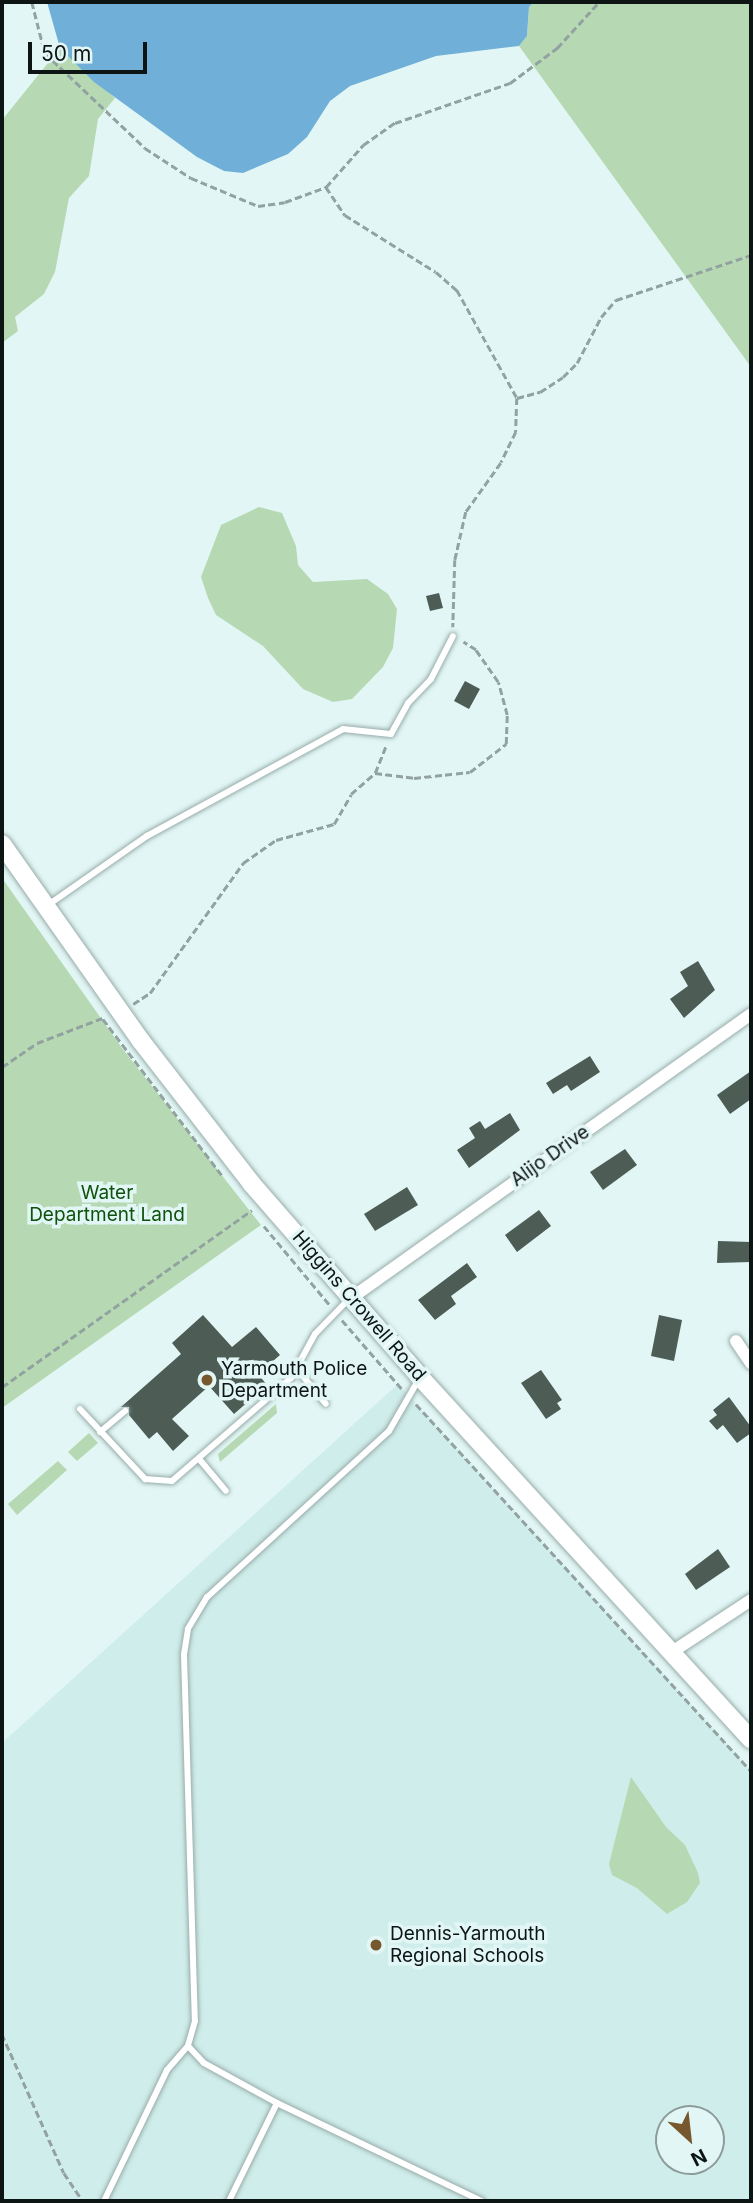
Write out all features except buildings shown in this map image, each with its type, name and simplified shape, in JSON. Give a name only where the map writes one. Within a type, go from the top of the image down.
[{"type":"main road","name":"Higgins Crowell Road","points":[[2,844],[121,1012],[267,1201],[420,1377],[751,1740]]},
{"type":"street","name":"Alijo Drive","points":[[350,1299],[751,1014]]},
{"type":"street","points":[[736,1341],[751,1363]]},
{"type":"street","points":[[672,1652],[751,1600]]},
{"type":"lane","points":[[46,906],[147,836],[343,729],[391,734],[408,704],[431,679],[453,636]]},
{"type":"lane","points":[[80,1409],[151,1482],[172,1481],[200,1460],[297,1370],[315,1334],[350,1299]]},
{"type":"lane","points":[[297,1370],[326,1404]]},
{"type":"lane","points":[[104,2201],[167,2070],[188,2046],[195,2021],[184,1655],[188,1629],[207,1597],[389,1431],[420,1377]]},
{"type":"lane","points":[[100,1432],[125,1411]]},
{"type":"lane","points":[[200,1460],[226,1491]]},
{"type":"lane","points":[[188,2046],[204,2063],[277,2103],[482,2201]]},
{"type":"lane","points":[[230,2201],[277,2103]]},
{"type":"path","points":[[32,2],[45,53],[145,148],[191,178],[258,206],[285,202],[326,187],[363,145],[395,123],[476,97],[537,66],[598,2]]},
{"type":"path","points":[[326,187],[345,215],[436,272],[457,290],[517,398],[516,432],[501,463],[466,512],[455,560],[453,636],[476,650],[498,682],[508,715],[506,744],[470,772],[414,778],[375,773]]},
{"type":"path","points":[[517,398],[540,392],[570,370],[616,300],[751,255]]},
{"type":"path","points":[[2,1067],[37,1043],[121,1012],[150,993],[243,863],[276,840],[334,824],[351,794],[375,773],[391,734]]},
{"type":"path","points":[[98,1012],[116,1038]]},
{"type":"path","points":[[2,1387],[267,1201]]},
{"type":"path","points":[[342,1320],[403,1389]]},
{"type":"path","points":[[426,1415],[751,1771]]},
{"type":"path","points":[[2,2034],[64,2173],[83,2201]]},
{"type":"shaded area","name":"Dennis-Yarmouth Regional Schools","points":[[398,1384],[751,1770],[751,2201],[2,2201],[2,1743]]},
{"type":"green space","points":[[534,2],[751,2],[751,367],[519,46],[527,36],[529,7]]},
{"type":"green space","points":[[60,48],[115,98],[98,119],[89,176],[69,198],[55,272],[44,294],[15,317],[18,331],[2,343],[2,120]]},
{"type":"green space","points":[[259,507],[282,513],[296,546],[298,565],[313,582],[367,579],[388,594],[397,609],[393,648],[383,667],[352,699],[333,702],[303,689],[263,646],[216,615],[201,577],[221,525]]},
{"type":"green space","name":"Water Department Land","points":[[2,878],[122,1048],[261,1225],[2,1408]]},
{"type":"green space","points":[[276,1404],[277,1413],[220,1462],[218,1454]]},
{"type":"green space","points":[[89,1433],[98,1443],[77,1461],[68,1452]]},
{"type":"green space","points":[[58,1461],[67,1470],[17,1515],[8,1504]]},
{"type":"green space","points":[[631,1777],[666,1827],[685,1845],[698,1873],[700,1883],[687,1902],[667,1914],[637,1888],[612,1875],[609,1864]]},
{"type":"water","points":[[47,2],[534,2],[529,7],[527,36],[519,46],[436,56],[350,86],[330,101],[307,137],[288,154],[243,173],[224,171],[197,157],[94,82],[60,48]]},
{"type":"place","name":"Yarmouth Police Department","points":[[207,1380]]},
{"type":"place","name":"Dennis-Yarmouth Regional Schools","points":[[376,1945]]}]
